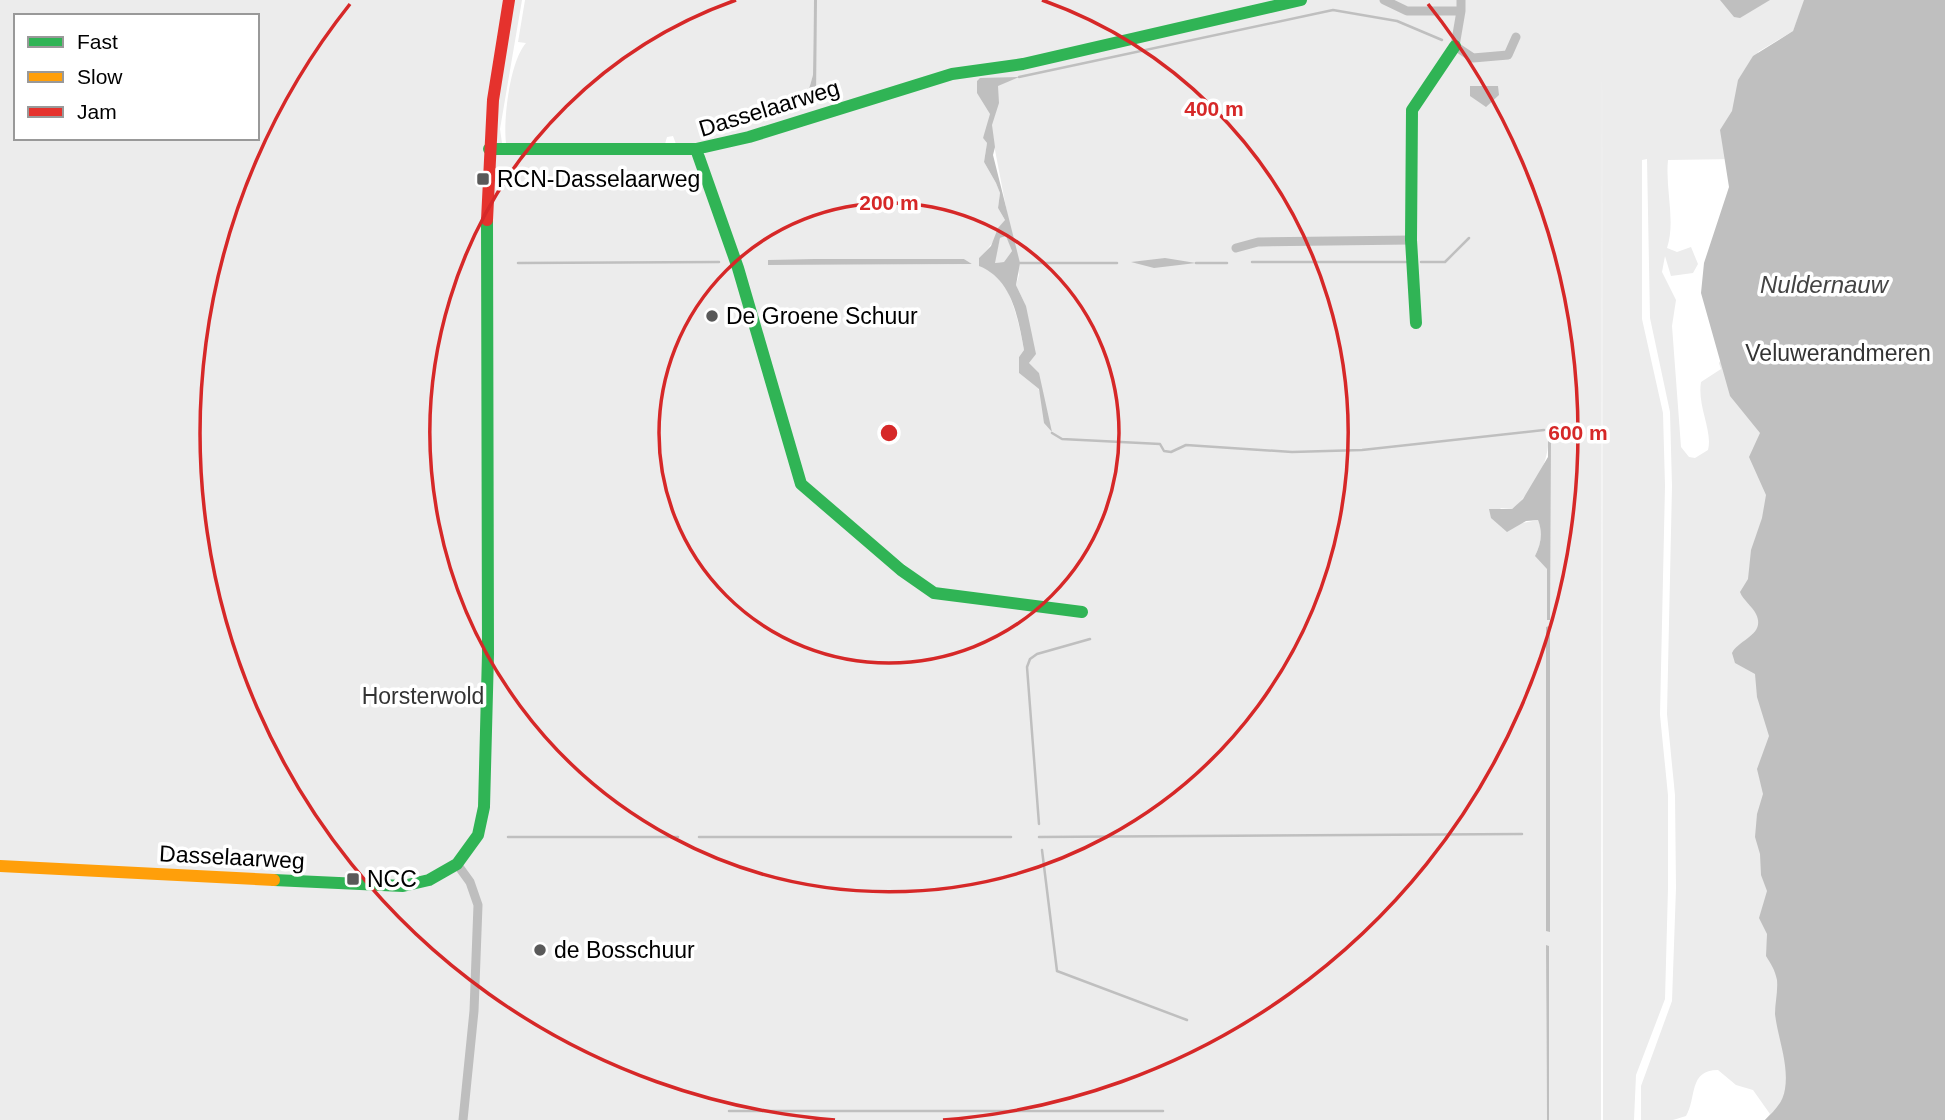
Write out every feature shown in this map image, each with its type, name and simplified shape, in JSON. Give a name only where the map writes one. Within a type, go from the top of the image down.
[{"type":"street","name":"Dasselaarweg","points":[[0,866],[403,886],[429,880],[457,864],[478,835],[484,796],[488,654],[489,149],[509,0]]},
{"type":"street","name":"Dasselaarweg","points":[[1082,612],[934,593],[901,570],[800,484],[738,268],[696,149],[749,137],[952,74],[1023,64],[1301,0]]},
{"type":"street","points":[[1384,0],[1407,11],[1461,11]]},
{"type":"street","points":[[1416,323],[1410,240],[1413,107],[1455,46],[1461,0]]},
{"type":"street","points":[[1455,46],[1474,58],[1508,55],[1516,37]]},
{"type":"street","points":[[489,149],[696,149]]},
{"type":"street","points":[[1236,248],[1258,242],[1410,240]]},
{"type":"street","points":[[457,864],[470,882],[478,905],[474,1011],[463,1120]]},
{"type":"green space","points":[[0,0],[504,0],[485,149],[688,152],[695,158],[736,270],[797,482],[936,590],[807,486],[704,157],[708,144],[676,144],[673,136],[667,137],[665,144],[506,143],[512,76],[520,51],[526,43],[518,42],[525,0],[814,0],[813,76],[810,85],[813,99],[816,0],[1805,0],[1793,31],[1758,52],[1736,159],[1668,160],[1671,227],[1667,248],[1677,252],[1691,247],[1698,264],[1693,273],[1671,276],[1665,256],[1662,272],[1676,300],[1672,326],[1681,447],[1689,457],[1695,458],[1708,450],[1709,443],[1701,400],[1701,382],[1721,369],[1719,363],[1945,0],[1945,1120],[1765,1120],[1770,1114],[1753,1090],[1736,1085],[1718,1070],[1708,1071],[1698,1080],[1686,1116],[1673,1120],[1641,1120],[1641,1086],[1672,1001],[1676,888],[1675,795],[1667,714],[1672,486],[1670,412],[1650,318],[1647,159],[1642,160],[1642,319],[1663,413],[1665,486],[1660,715],[1668,795],[1665,999],[1636,1075],[1634,1120],[1603,1120],[1602,34],[1601,1120],[1549,1120],[1546,946],[1547,1120],[0,1120]],"holes":[[[990,124],[1019,275],[1016,285],[1025,304],[1033,357],[1029,363],[1038,388],[1019,373],[1019,357],[1024,350],[1012,303],[999,276],[979,258],[994,241],[1005,220],[998,208],[1000,193],[984,162],[987,143],[983,138]],[[964,259],[972,264],[768,265],[769,260]],[[1549,432],[1549,539],[1547,555],[1535,556],[1541,538],[1538,520],[1517,524],[1500,508],[1512,509],[1528,493],[1540,475]],[[1547,627],[1549,627],[1550,931],[1546,931]]]},
{"type":"green space","points":[[511,0],[522,0],[500,129],[502,143],[497,143],[497,88]]},
{"type":"green space","points":[[1007,236],[1012,251],[1004,262],[994,263],[1000,238]]},
{"type":"water","points":[[814,0],[817,0],[816,98],[813,99],[809,89],[813,75]]},
{"type":"water","points":[[1720,0],[1770,0],[1740,18],[1734,17]]},
{"type":"water","name":"Nuldernauw","points":[[1804,0],[1945,0],[1945,1120],[1765,1120],[1778,1106],[1786,1080],[1775,1014],[1777,980],[1766,956],[1767,934],[1759,918],[1767,891],[1761,875],[1760,854],[1755,837],[1757,814],[1763,794],[1757,769],[1769,736],[1757,697],[1755,674],[1735,663],[1732,653],[1757,627],[1756,614],[1740,592],[1748,579],[1751,550],[1762,518],[1766,495],[1749,457],[1760,433],[1730,396],[1701,293],[1704,263],[1729,187],[1720,130],[1732,111],[1738,80],[1753,56],[1793,31]]},
{"type":"water","points":[[1019,77],[998,86],[999,103],[992,125],[995,147],[993,155],[1020,263],[1016,285],[1026,306],[1036,354],[1029,363],[1039,373],[1052,432],[1044,423],[1039,389],[1019,373],[1019,357],[1024,350],[1012,300],[999,280],[979,266],[979,258],[991,246],[998,228],[1005,220],[998,208],[1000,193],[984,162],[987,143],[983,138],[990,114],[977,93],[977,81],[980,78]],"holes":[[[1006,236],[1012,251],[1004,262],[995,263],[1000,238]]]},
{"type":"water","points":[[1470,86],[1498,86],[1499,95],[1486,107],[1470,96]]},
{"type":"water","points":[[1165,258],[1196,263],[1154,268],[1131,262]]},
{"type":"water","points":[[964,259],[972,264],[768,265],[768,260]]},
{"type":"water","points":[[1548,429],[1551,437],[1550,620],[1547,620],[1547,569],[1535,556],[1541,538],[1538,520],[1526,521],[1507,532],[1491,518],[1489,509],[1512,509],[1523,499],[1548,457]]},
{"type":"water","points":[[1549,626],[1550,932],[1546,931],[1546,627]]},
{"type":"water","points":[[1546,945],[1549,946],[1549,1120],[1547,1120]]},
{"type":"waterway","points":[[1019,77],[1333,10],[1397,21],[1442,40]]},
{"type":"waterway","points":[[1421,262],[1445,262],[1469,238]]},
{"type":"waterway","points":[[518,263],[719,262]]},
{"type":"waterway","points":[[1252,262],[1406,262]]},
{"type":"waterway","points":[[1020,263],[1117,263]]},
{"type":"waterway","points":[[1196,263],[1227,263]]},
{"type":"waterway","points":[[1052,433],[1062,439],[1160,444],[1164,451],[1171,452],[1186,445],[1292,452],[1362,450],[1544,430]]},
{"type":"waterway","points":[[1039,824],[1027,667],[1030,659],[1037,654],[1090,639]]},
{"type":"waterway","points":[[1039,837],[1522,834]]},
{"type":"waterway","points":[[508,837],[678,837]]},
{"type":"waterway","points":[[699,837],[1011,837]]},
{"type":"waterway","points":[[1042,850],[1057,971],[1187,1020]]},
{"type":"waterway","points":[[729,1111],[1163,1111]]},
{"type":"traffic: fast","points":[[489,149],[696,149],[749,137],[952,74],[1023,64],[1301,0]]},
{"type":"traffic: fast","points":[[1416,323],[1411,240],[1412,110],[1455,46]]},
{"type":"traffic: fast","points":[[696,149],[738,268],[801,484],[901,570],[934,593],[1082,612]]},
{"type":"traffic: fast","points":[[274,880],[403,886],[429,880],[457,864],[478,835],[484,807],[488,654],[487,220]]},
{"type":"traffic: slow","points":[[0,866],[274,880]]},
{"type":"traffic: jam","points":[[487,220],[493,100],[509,0]]},
{"type":"place","name":"RCN-Dasselaarweg","points":[[483,179]]},
{"type":"place","name":"De Groene Schuur","points":[[712,316]]},
{"type":"place","name":"NCC","points":[[353,879]]},
{"type":"place","name":"de Bosschuur","points":[[540,950]]},
{"type":"park label","name":"Veluwerandmeren","points":[[1838,353]]},
{"type":"park label","name":"Horsterwold","points":[[423,696]]}]
